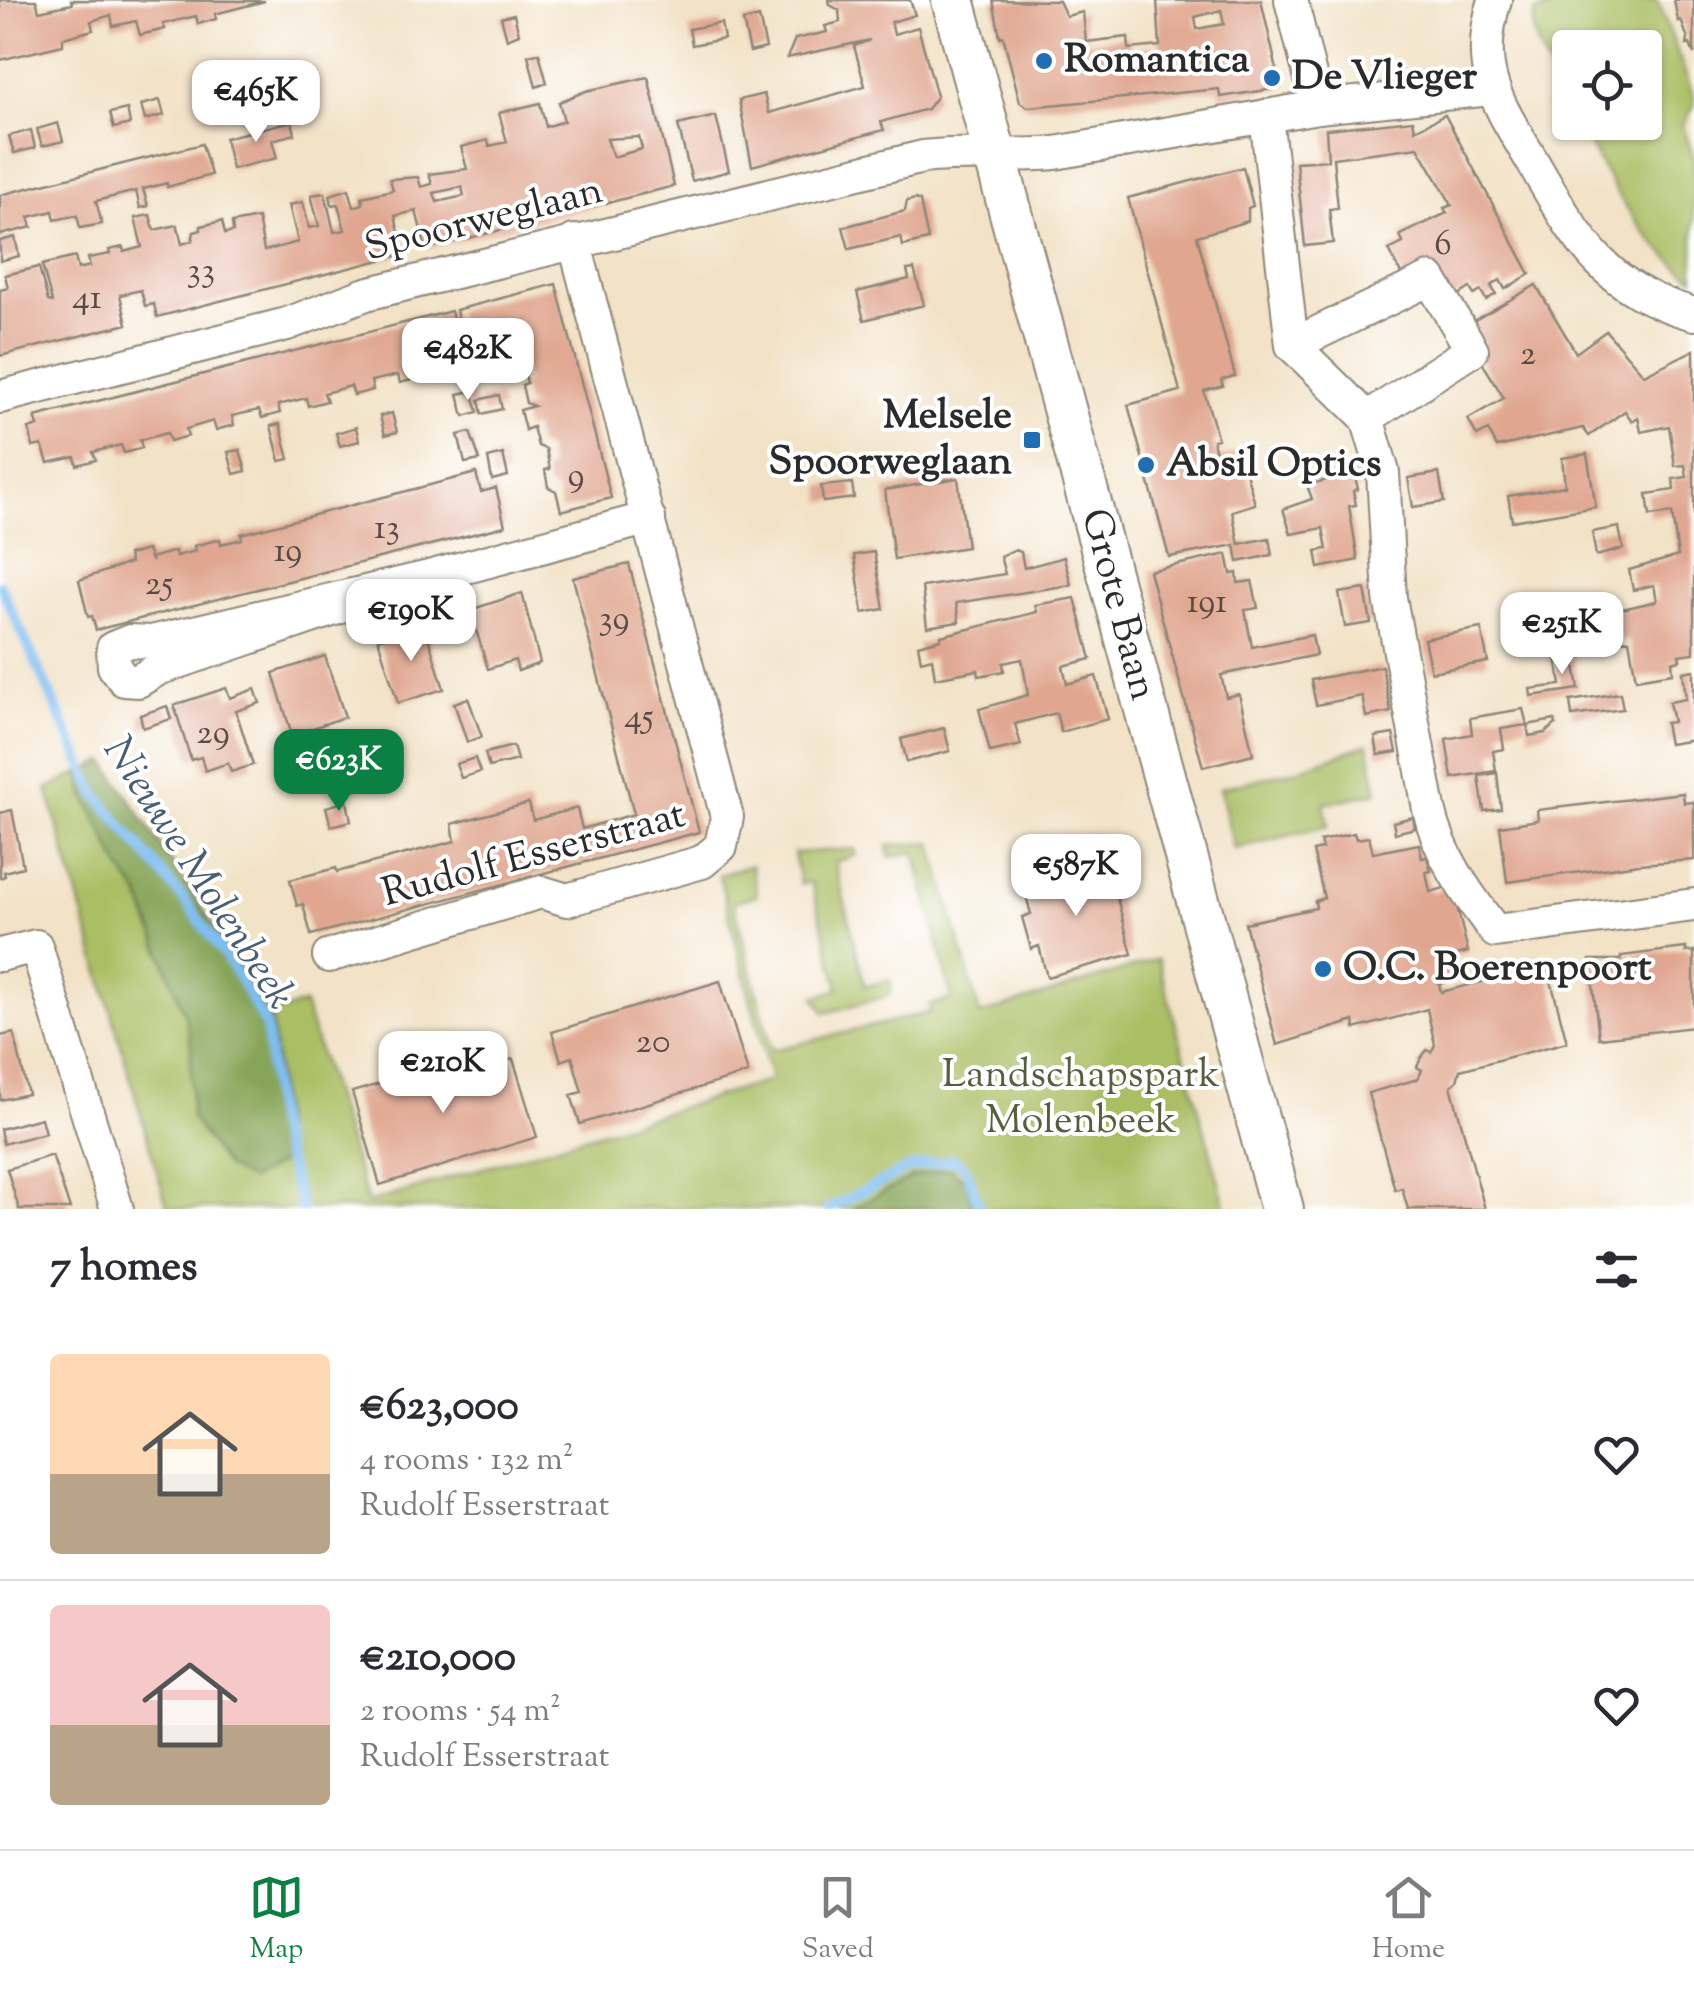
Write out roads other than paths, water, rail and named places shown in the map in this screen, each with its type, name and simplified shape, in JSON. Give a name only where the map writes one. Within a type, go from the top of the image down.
[{"type":"main road","name":"Grote Baan","points":[[952,0],[1282,1209]]},
{"type":"street","points":[[1291,0],[1318,107]]},
{"type":"street","points":[[1495,0],[1487,55],[1490,89],[1578,240],[1634,290],[1662,305],[1694,314]]},
{"type":"street","name":"Spoorweglaan","points":[[0,396],[287,324],[366,294],[923,157],[964,152],[1068,152],[1318,107],[1490,89]]},
{"type":"street","points":[[1266,116],[1292,344],[1367,418],[1383,472],[1390,598],[1433,827],[1464,891],[1495,931],[1694,905]]},
{"type":"street","name":"Rudolf Esserstraat","points":[[330,956],[541,892],[567,900],[601,891],[702,862],[721,846],[727,817],[574,241]]},
{"type":"street","points":[[1292,344],[1430,279],[1472,350],[1367,418]]},
{"type":"street","points":[[429,576],[158,669],[138,681],[124,680],[114,667],[113,648],[130,640],[151,642],[429,576],[648,518]]},
{"type":"street","points":[[0,955],[36,946],[118,1209]]},
{"type":"waterway","name":"Nieuwe Molenbeek","points":[[0,585],[96,794],[189,906],[232,966],[266,1026],[276,1125],[302,1209]]},
{"type":"waterway","points":[[828,1209],[909,1168],[954,1159],[967,1170],[980,1209]]},
{"type":"place","name":"Romantica","points":[[1044,61]]},
{"type":"place","name":"De Vlieger","points":[[1272,78]]},
{"type":"place","name":"Melsele Spoorweglaan","points":[[1032,440]]},
{"type":"place","name":"Absil Optics","points":[[1146,465]]},
{"type":"place","name":"O.C. Boerenpoort","points":[[1323,969]]},
{"type":"park label","name":"Landschapspark Molenbeek","points":[[1081,1099]]}]
